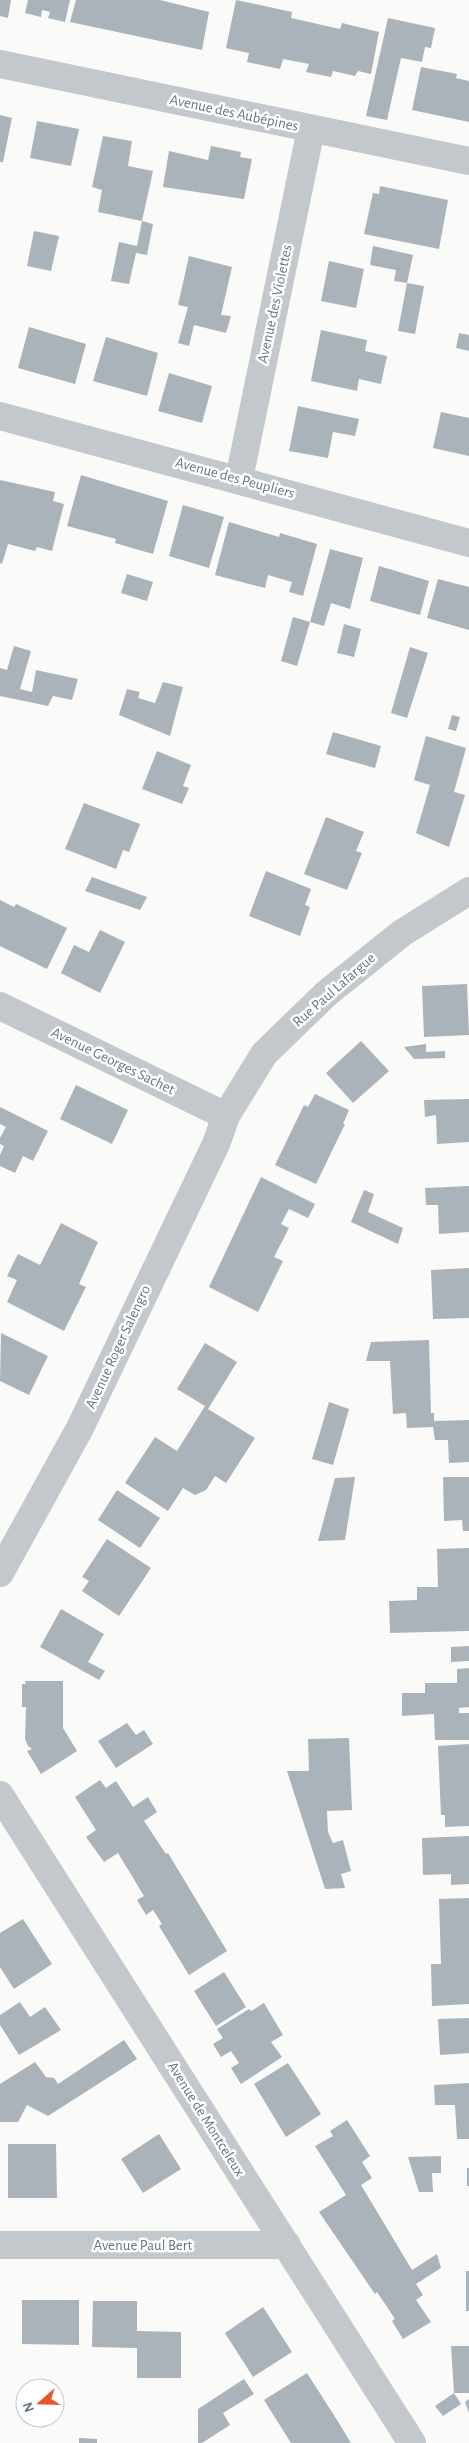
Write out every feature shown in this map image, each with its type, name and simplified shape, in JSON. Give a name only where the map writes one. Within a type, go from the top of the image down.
[{"type":"street","name":"Avenue des Aubépines","points":[[0,64],[469,161]]},
{"type":"street","name":"Avenue des Violettes","points":[[239,479],[311,129]]},
{"type":"street","name":"Avenue des Peupliers","points":[[0,416],[239,479],[469,543]]},
{"type":"street","name":"Rue Paul Lafargue","points":[[226,1116],[264,1054],[326,994],[402,933],[469,891]]},
{"type":"street","name":"Avenue Georges Sachet","points":[[0,1006],[226,1116]]},
{"type":"street","name":"Avenue Roger Salengro","points":[[0,1573],[80,1428],[216,1144],[226,1116]]},
{"type":"street","name":"Avenue de Montceleux","points":[[0,1795],[412,2443]]},
{"type":"street","name":"Avenue Paul Bert","points":[[0,2245],[287,2245]]},
{"type":"building","points":[[0,0],[11,0],[8,18],[0,16]]},
{"type":"building","points":[[28,0],[70,0],[65,22],[48,18],[50,12],[42,10],[41,17],[25,13]]},
{"type":"building","points":[[76,0],[160,0],[209,12],[202,50],[70,22]]},
{"type":"building","points":[[236,0],[292,12],[291,18],[340,29],[342,23],[379,32],[371,74],[358,71],[355,76],[333,71],[331,77],[306,72],[309,64],[283,59],[280,69],[247,62],[249,53],[226,48]]},
{"type":"building","points":[[388,18],[435,28],[431,48],[425,47],[422,62],[401,58],[387,120],[366,116]]},
{"type":"building","points":[[421,67],[457,74],[456,78],[469,81],[469,122],[412,110]]},
{"type":"building","points":[[0,115],[12,118],[3,162],[0,162]]},
{"type":"building","points":[[37,121],[79,129],[71,166],[30,158]]},
{"type":"building","points":[[103,136],[132,141],[128,166],[153,171],[142,221],[98,212],[102,190],[92,187]]},
{"type":"building","points":[[211,146],[241,152],[240,157],[252,159],[244,199],[163,187],[169,151],[208,160]]},
{"type":"building","points":[[380,186],[448,200],[439,249],[364,234],[373,193],[379,194]]},
{"type":"building","points":[[142,221],[153,224],[147,255],[136,253],[129,284],[111,281],[119,242],[137,246]]},
{"type":"building","points":[[34,231],[59,236],[51,271],[27,266]]},
{"type":"building","points":[[373,246],[413,255],[407,283],[394,281],[396,270],[370,265]]},
{"type":"building","points":[[189,256],[232,267],[221,315],[231,316],[226,333],[194,325],[189,346],[178,343],[188,307],[178,305]]},
{"type":"building","points":[[329,261],[364,269],[356,308],[321,301]]},
{"type":"building","points":[[407,283],[424,286],[415,334],[398,331]]},
{"type":"building","points":[[29,327],[86,344],[75,384],[18,368]]},
{"type":"building","points":[[321,330],[367,340],[365,351],[387,356],[381,384],[359,379],[357,391],[311,381]]},
{"type":"building","points":[[459,333],[469,335],[469,351],[456,348]]},
{"type":"building","points":[[106,337],[158,353],[147,396],[93,381]]},
{"type":"building","points":[[169,373],[212,386],[202,423],[158,411]]},
{"type":"building","points":[[298,406],[359,419],[355,436],[333,432],[328,458],[289,451]]},
{"type":"building","points":[[441,412],[469,418],[469,456],[433,448]]},
{"type":"building","points":[[81,475],[168,501],[153,554],[115,543],[116,539],[67,526]]},
{"type":"building","points":[[0,480],[55,492],[53,501],[64,504],[52,551],[37,547],[35,551],[8,544],[2,564],[0,563]]},
{"type":"building","points":[[183,505],[224,517],[209,568],[169,556]]},
{"type":"building","points":[[229,522],[279,537],[280,533],[317,544],[303,596],[289,592],[292,582],[268,575],[265,588],[215,575]]},
{"type":"building","points":[[330,549],[363,558],[350,609],[331,603],[324,626],[310,622]]},
{"type":"building","points":[[379,566],[429,581],[420,615],[370,601]]},
{"type":"building","points":[[127,574],[153,582],[147,601],[121,593]]},
{"type":"building","points":[[438,579],[469,587],[469,630],[427,618]]},
{"type":"building","points":[[293,617],[310,622],[297,666],[281,661]]},
{"type":"building","points":[[344,624],[361,629],[354,657],[337,653]]},
{"type":"building","points":[[14,646],[31,651],[20,689],[32,692],[36,670],[78,679],[72,700],[53,696],[48,706],[0,696],[0,668],[7,670]]},
{"type":"building","points":[[410,647],[428,653],[407,718],[391,713]]},
{"type":"building","points":[[163,682],[183,687],[170,736],[119,715],[127,689],[140,692],[138,698],[155,703]]},
{"type":"building","points":[[452,715],[460,717],[456,731],[448,729]]},
{"type":"building","points":[[333,732],[381,746],[375,768],[326,754]]},
{"type":"building","points":[[426,736],[466,748],[454,792],[465,795],[449,847],[416,833],[430,785],[414,780]]},
{"type":"building","points":[[157,751],[191,765],[183,786],[189,788],[182,804],[142,789]]},
{"type":"building","points":[[84,803],[140,824],[129,852],[123,850],[116,869],[65,849]]},
{"type":"building","points":[[326,817],[364,832],[356,851],[362,853],[347,890],[304,874]]},
{"type":"building","points":[[266,871],[311,889],[305,905],[310,907],[300,936],[249,916]]},
{"type":"building","points":[[92,877],[147,897],[140,910],[85,891]]},
{"type":"building","points":[[0,900],[14,907],[16,904],[67,928],[47,969],[0,946]]},
{"type":"building","points":[[100,930],[125,942],[100,993],[61,973],[74,945],[89,952]]},
{"type":"building","points":[[467,984],[469,1035],[424,1037],[422,986]]},
{"type":"building","points":[[361,1041],[389,1071],[353,1103],[326,1073]]},
{"type":"building","points":[[426,1044],[426,1052],[445,1051],[445,1058],[414,1059],[404,1047]]},
{"type":"building","points":[[76,1085],[128,1110],[112,1144],[60,1119]]},
{"type":"building","points":[[315,1094],[349,1110],[343,1124],[345,1124],[316,1184],[275,1165],[304,1105],[308,1107]]},
{"type":"building","points":[[469,1099],[469,1142],[437,1144],[436,1115],[425,1117],[424,1100]]},
{"type":"building","points":[[0,1107],[48,1131],[33,1161],[23,1156],[15,1173],[0,1166],[0,1155],[4,1146],[0,1144],[0,1138],[6,1127],[0,1124]]},
{"type":"building","points":[[261,1177],[315,1204],[308,1218],[289,1209],[281,1224],[289,1228],[274,1257],[283,1261],[258,1312],[209,1287]]},
{"type":"building","points":[[469,1186],[469,1232],[439,1234],[438,1205],[426,1205],[425,1188]]},
{"type":"building","points":[[364,1190],[374,1194],[368,1212],[403,1228],[398,1244],[351,1222]]},
{"type":"building","points":[[61,1223],[98,1242],[79,1284],[86,1287],[64,1331],[7,1302],[17,1280],[7,1276],[18,1254],[40,1265]]},
{"type":"building","points":[[469,1268],[469,1318],[433,1319],[431,1270]]},
{"type":"building","points":[[1,1333],[48,1356],[29,1395],[0,1381]]},
{"type":"building","points":[[429,1340],[431,1413],[434,1413],[434,1421],[469,1420],[469,1462],[449,1463],[448,1440],[435,1440],[433,1427],[407,1428],[406,1413],[393,1414],[390,1361],[366,1361],[371,1342]]},
{"type":"building","points":[[205,1343],[237,1362],[208,1409],[255,1438],[226,1483],[215,1476],[206,1490],[195,1495],[183,1488],[168,1511],[125,1483],[155,1437],[177,1451],[205,1406],[177,1389]]},
{"type":"building","points":[[329,1402],[349,1409],[333,1465],[312,1459]]},
{"type":"building","points":[[355,1477],[345,1540],[318,1541],[335,1478]]},
{"type":"building","points":[[443,1477],[469,1477],[469,1531],[463,1531],[462,1520],[444,1521]]},
{"type":"building","points":[[117,1490],[160,1518],[140,1548],[98,1520]]},
{"type":"building","points":[[107,1539],[151,1568],[119,1616],[82,1591],[89,1581],[82,1577]]},
{"type":"building","points":[[469,1548],[469,1631],[390,1633],[389,1601],[417,1600],[417,1587],[438,1587],[437,1549]]},
{"type":"building","points":[[61,1609],[104,1634],[88,1662],[105,1671],[99,1680],[40,1647]]},
{"type":"building","points":[[469,1646],[469,1661],[451,1662],[451,1647]]},
{"type":"building","points":[[469,1668],[469,1707],[459,1708],[459,1713],[469,1713],[469,1740],[435,1740],[434,1714],[402,1716],[402,1693],[425,1693],[425,1683],[457,1683],[457,1669]]},
{"type":"building","points":[[25,1681],[63,1681],[63,1728],[77,1751],[41,1774],[27,1751],[32,1749],[28,1746],[25,1739],[26,1707],[22,1707],[22,1684],[26,1684]]},
{"type":"building","points":[[127,1723],[136,1735],[144,1730],[153,1744],[116,1768],[98,1741]]},
{"type":"building","points":[[349,1738],[352,1810],[327,1811],[328,1832],[333,1843],[343,1840],[351,1871],[341,1874],[345,1888],[325,1889],[287,1771],[309,1771],[308,1739]]},
{"type":"building","points":[[469,1744],[469,1826],[445,1827],[445,1815],[441,1815],[438,1746]]},
{"type":"building","points":[[100,1780],[106,1788],[116,1781],[133,1807],[148,1797],[157,1812],[144,1821],[166,1854],[168,1853],[227,1951],[189,1975],[159,1926],[162,1924],[153,1910],[146,1915],[137,1900],[144,1896],[118,1853],[104,1862],[86,1837],[96,1830],[75,1797]]},
{"type":"building","points":[[469,1836],[469,1884],[451,1885],[451,1874],[423,1875],[422,1838]]},
{"type":"building","points":[[469,1898],[469,2004],[432,2006],[431,1964],[441,1964],[439,1899]]},
{"type":"building","points":[[23,1919],[52,1964],[14,1989],[0,1967],[0,1933]]},
{"type":"building","points":[[224,1972],[246,2007],[216,2026],[194,1991]]},
{"type":"building","points":[[20,2002],[30,2017],[45,2007],[61,2030],[19,2055],[0,2025],[0,2015]]},
{"type":"building","points":[[264,2003],[283,2035],[271,2042],[282,2057],[241,2084],[231,2068],[239,2063],[231,2051],[221,2057],[213,2044],[223,2038],[217,2029],[249,2009],[251,2011]]},
{"type":"building","points":[[469,2018],[469,2053],[440,2055],[438,2019]]},
{"type":"building","points":[[124,2040],[137,2059],[48,2116],[27,2105],[18,2122],[0,2122],[0,2084],[35,2062],[46,2077],[54,2078],[58,2084]]},
{"type":"building","points":[[288,2063],[321,2114],[286,2137],[254,2084]]},
{"type":"building","points":[[469,2083],[469,2139],[457,2139],[455,2105],[435,2105],[434,2085]]},
{"type":"building","points":[[347,2120],[370,2156],[362,2162],[372,2178],[361,2185],[412,2270],[437,2254],[441,2268],[416,2284],[423,2295],[416,2300],[431,2322],[403,2339],[392,2321],[395,2319],[377,2292],[375,2294],[319,2212],[346,2195],[315,2146],[333,2136],[330,2131]]},
{"type":"building","points":[[159,2134],[181,2169],[143,2193],[121,2159]]},
{"type":"building","points":[[8,2144],[56,2144],[57,2198],[8,2198]]},
{"type":"building","points":[[441,2156],[441,2173],[432,2173],[433,2192],[419,2192],[408,2157]]},
{"type":"building","points":[[467,2168],[469,2168],[469,2186],[467,2186]]},
{"type":"building","points":[[466,2271],[469,2271],[469,2311],[466,2311]]},
{"type":"building","points":[[22,2300],[79,2300],[79,2345],[22,2344]]},
{"type":"building","points":[[93,2301],[137,2301],[137,2331],[181,2332],[181,2378],[137,2378],[137,2348],[92,2347]]},
{"type":"building","points":[[263,2307],[292,2352],[253,2377],[225,2333]]},
{"type":"building","points":[[451,2346],[469,2346],[469,2393],[454,2393]]},
{"type":"building","points":[[307,2373],[351,2443],[291,2443],[264,2400]]},
{"type":"building","points":[[244,2379],[254,2394],[223,2413],[230,2425],[202,2443],[198,2443],[198,2409]]},
{"type":"building","points":[[454,2393],[461,2404],[443,2416],[435,2406]]},
{"type":"building","points":[[469,2399],[469,2413],[465,2402]]},
{"type":"building","points":[[79,2438],[97,2439],[97,2443],[79,2443]]}]
